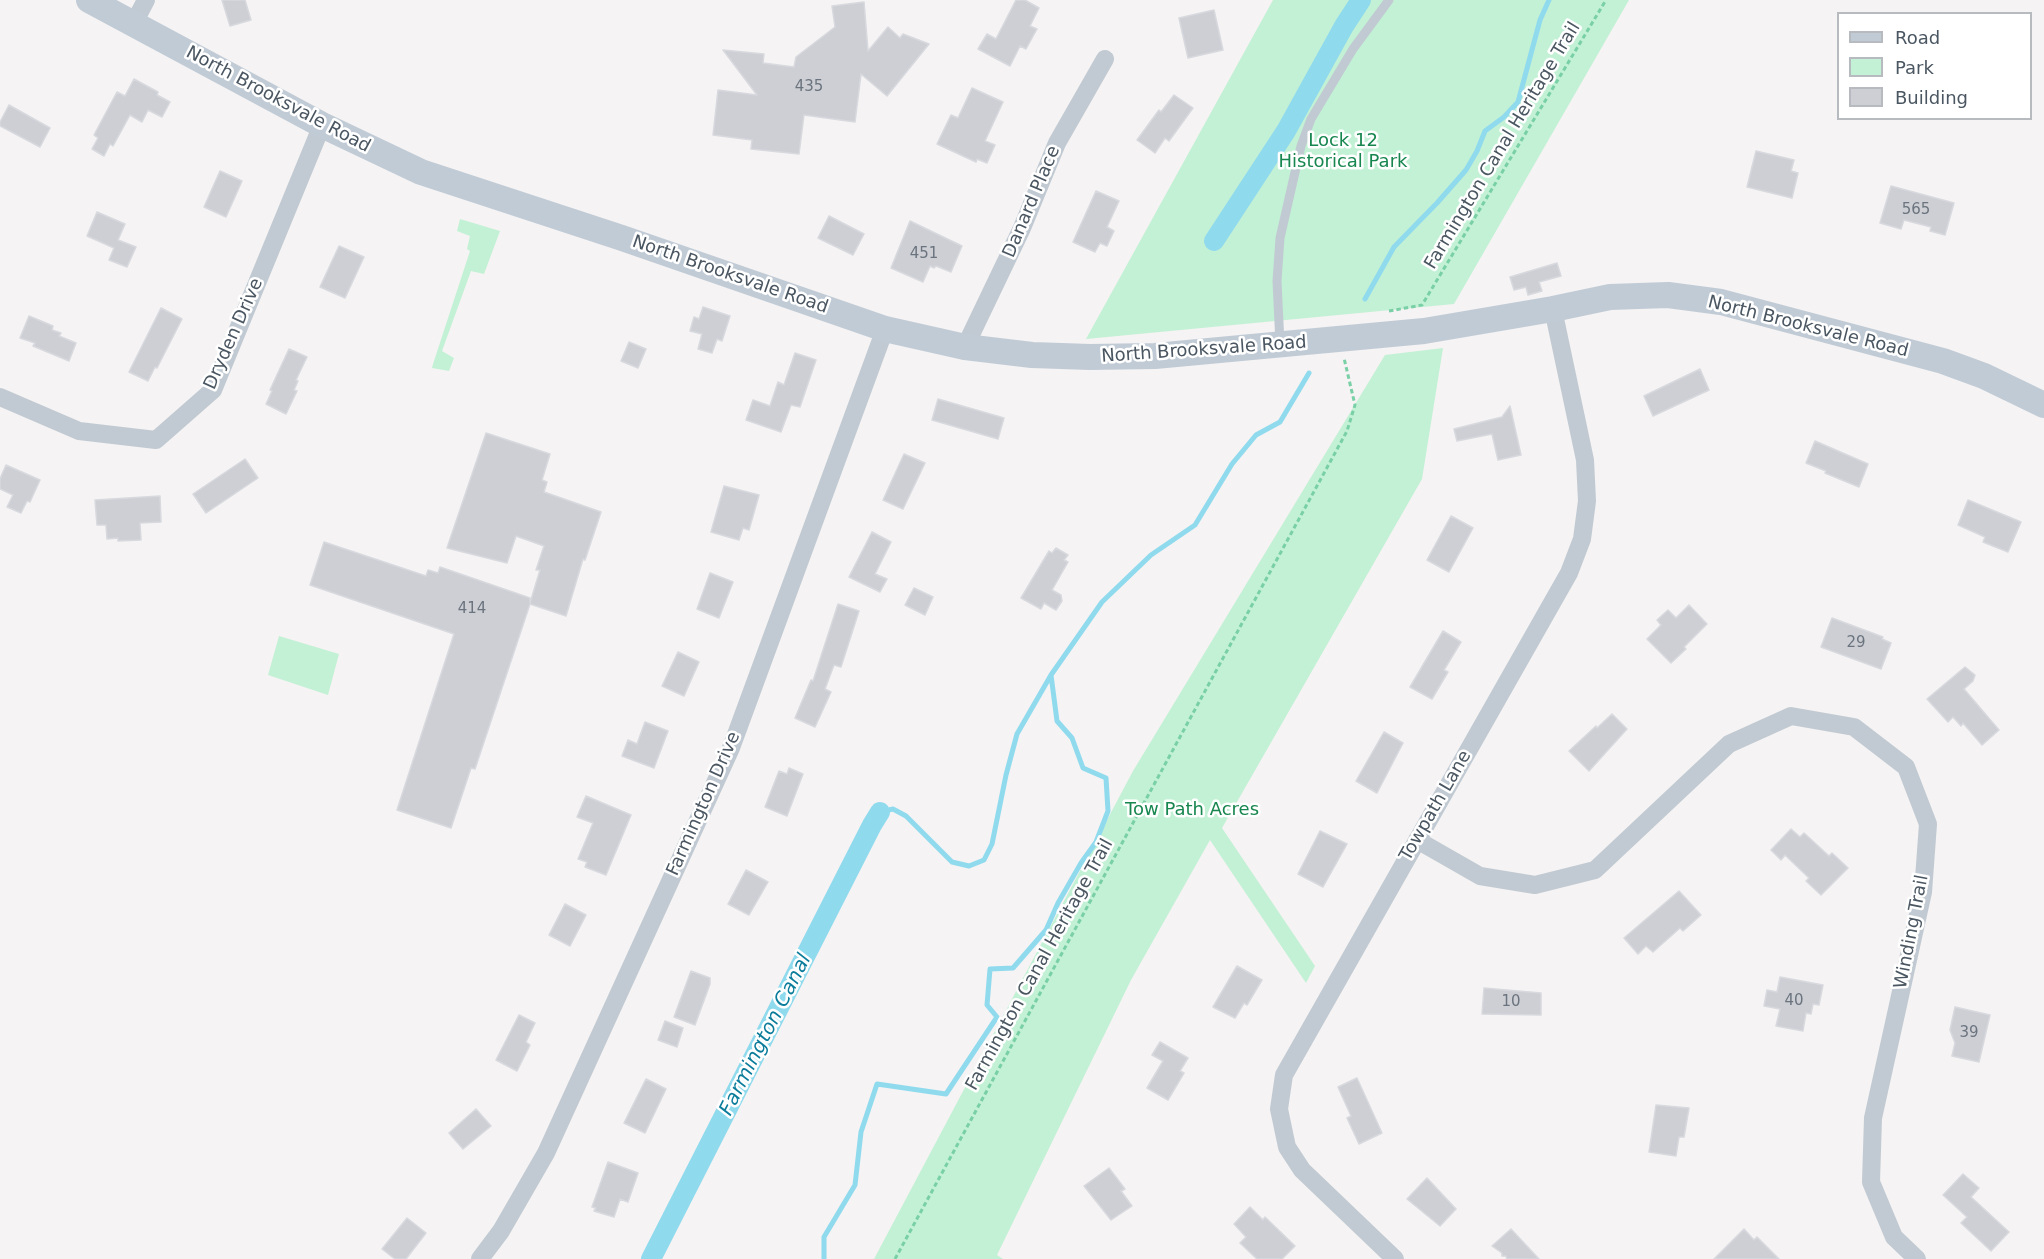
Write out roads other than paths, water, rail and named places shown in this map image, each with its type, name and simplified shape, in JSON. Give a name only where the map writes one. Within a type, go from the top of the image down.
[{"type":"main road","name":"North Brooksvale Road","points":[[89,0],[322,125],[421,172],[622,238],[885,329],[965,347],[1032,355],[1155,356],[1424,331],[1610,297],[1668,296],[1721,302],[1943,361],[1984,376],[2044,405]]},
{"type":"street","points":[[134,23],[147,0]]},
{"type":"street","name":"Danard Place","points":[[965,347],[1022,228],[1057,143],[1105,59]]},
{"type":"street","name":"Dryden Drive","points":[[0,397],[79,431],[156,440],[213,390],[322,125]]},
{"type":"street","name":"Towpath Lane","points":[[1395,1259],[1302,1170],[1287,1147],[1279,1109],[1284,1075],[1569,573],[1582,539],[1587,501],[1585,460],[1553,309]]},
{"type":"street","name":"Farmington Drive","points":[[480,1259],[501,1232],[546,1153],[731,748],[885,329]]},
{"type":"street","name":"Winding Trail","points":[[1417,840],[1480,876],[1502,880],[1535,885],[1595,870],[1730,744],[1791,716],[1854,727],[1906,767],[1928,824],[1923,892],[1873,1118],[1872,1182],[1894,1237],[1917,1259]]},
{"type":"lane","points":[[1280,346],[1278,259],[1282,227],[1301,146],[1311,119],[1353,49],[1389,0]]},
{"type":"waterway","name":"Farmington Canal","points":[[1214,241],[1286,131],[1344,26],[1361,0]]},
{"type":"waterway","points":[[1365,299],[1394,247],[1466,170],[1485,131],[1504,117],[1518,102],[1540,20],[1549,0]]},
{"type":"waterway","points":[[880,812],[893,809],[906,816],[952,862],[969,866],[984,860],[992,844],[1017,734],[1051,675],[1102,602],[1151,555],[1195,525],[1232,464],[1256,435],[1280,422],[1309,373]]},
{"type":"waterway","points":[[824,1259],[824,1237],[855,1185],[861,1132],[877,1084],[946,1094],[997,1017],[987,1005],[990,969],[1013,968],[1046,930],[1058,903],[1096,842],[1108,811],[1106,778],[1083,768],[1072,738],[1057,721],[1051,675]]},
{"type":"waterway","name":"Farmington Canal","points":[[651,1259],[880,812]]},
{"type":"park label","name":"Lock 12 Historical Park","points":[[1343,151]]},
{"type":"park label","name":"Tow Path Acres","points":[[1192,810]]}]
